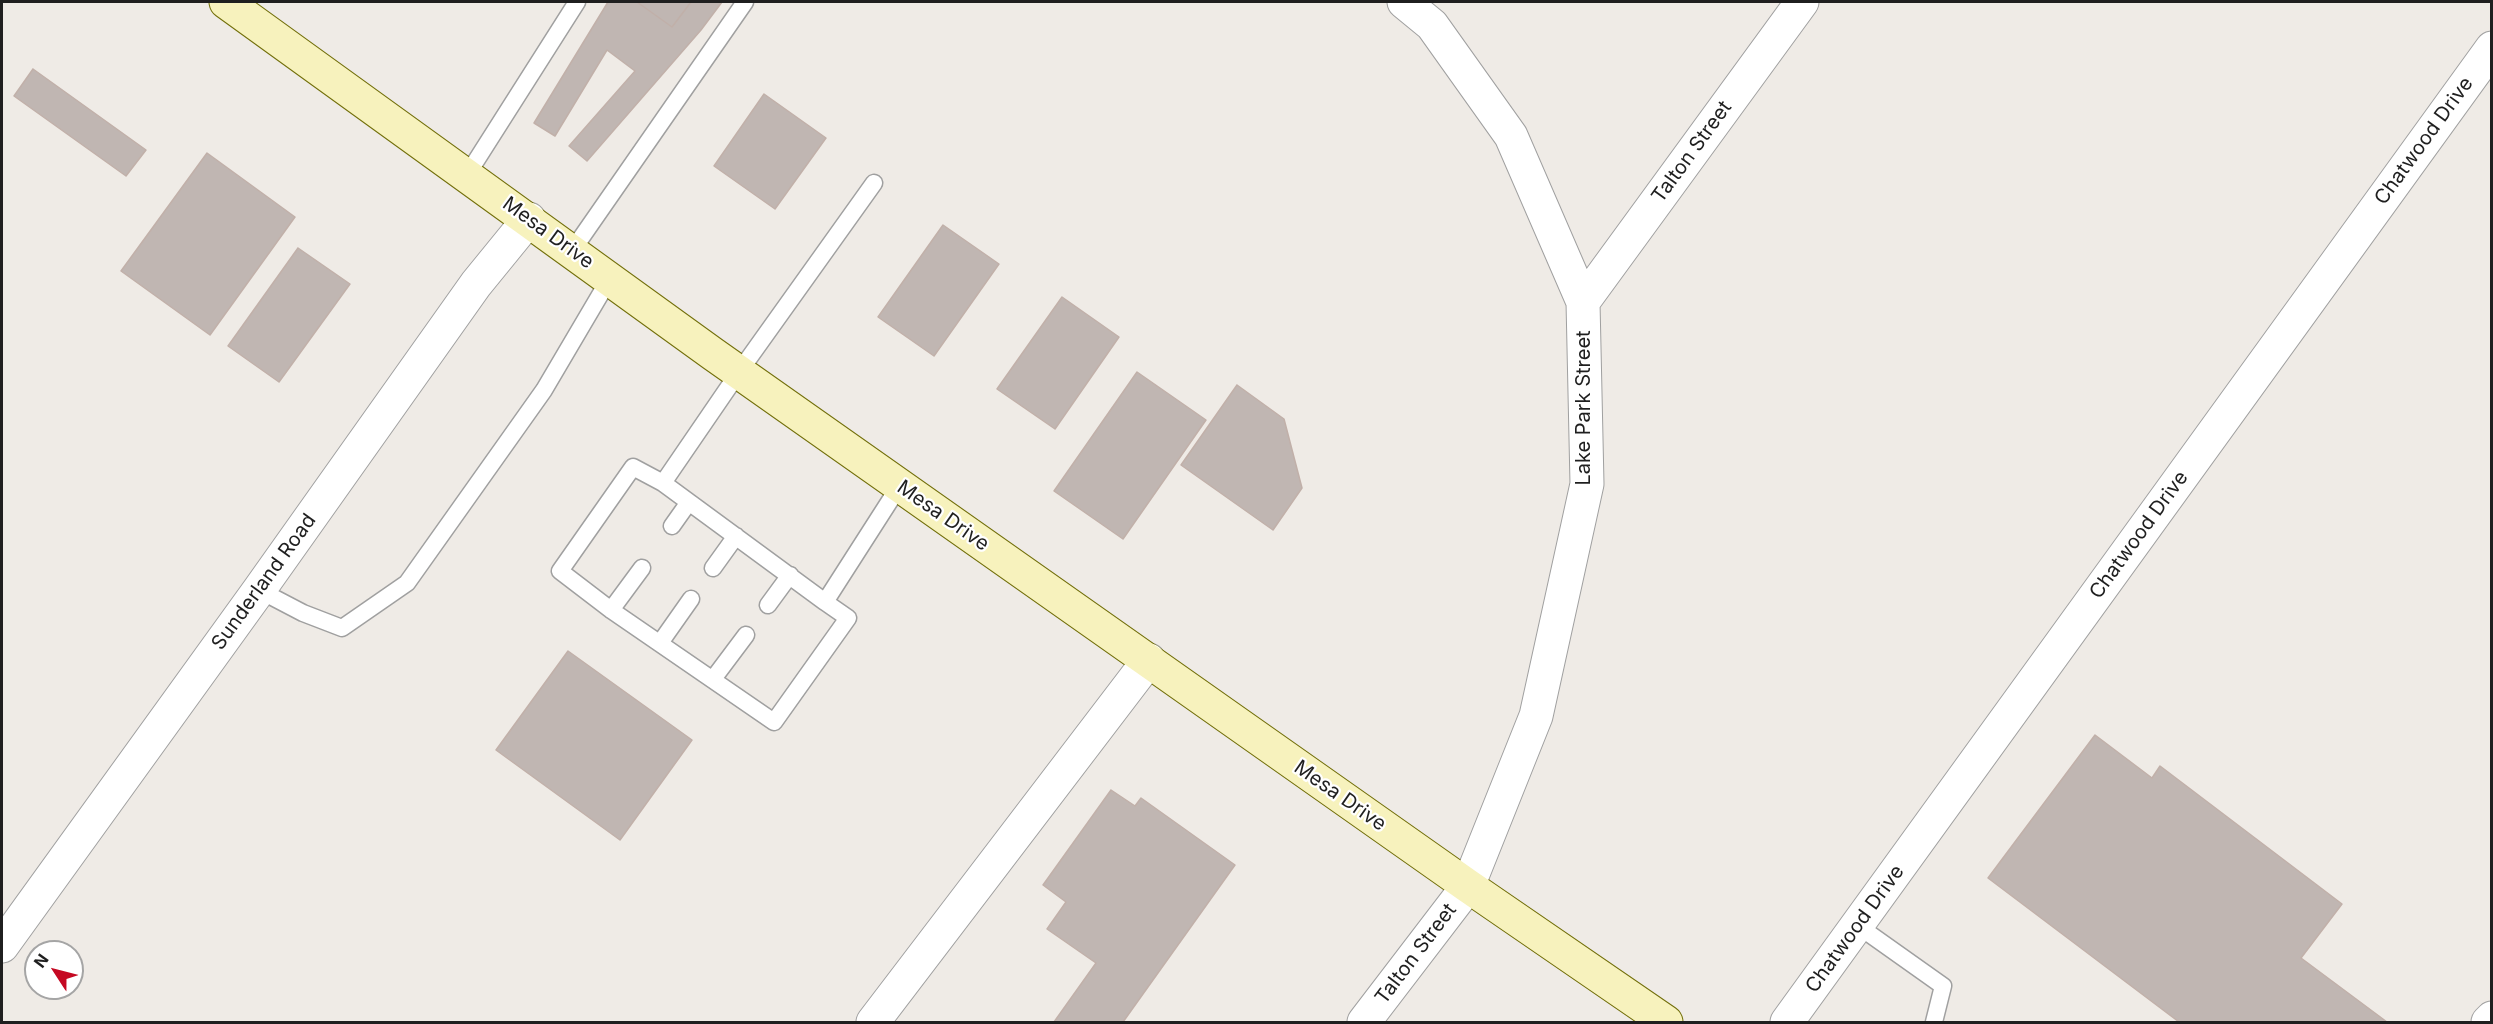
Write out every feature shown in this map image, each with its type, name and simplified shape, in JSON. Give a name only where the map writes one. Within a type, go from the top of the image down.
[{"type":"main road","name":"Mesa Drive","points":[[226,2],[739,372],[1666,1023]]},
{"type":"street","name":"Lake Park Street","points":[[1404,2],[1432,25],[1511,136],[1583,302],[1587,484],[1536,716],[1468,886]]},
{"type":"street","name":"Talton Street","points":[[1583,302],[1802,2]]},
{"type":"street","name":"Chatwood Drive","points":[[1787,1023],[2492,48]]},
{"type":"street","name":"Sunderland Road","points":[[2,946],[476,284],[529,219]]},
{"type":"street","points":[[873,1023],[1149,660]]},
{"type":"street","name":"Talton Street","points":[[1364,1023],[1468,886]]},
{"type":"street","points":[[2488,1023],[2492,1018]]},
{"type":"lane","points":[[467,175],[577,2]]},
{"type":"lane","points":[[572,251],[745,2]]},
{"type":"lane","points":[[663,483],[874,183]]},
{"type":"lane","points":[[259,590],[303,613],[342,628],[407,583],[544,390],[610,278]]},
{"type":"lane","points":[[633,467],[663,483],[689,502],[848,618],[774,722],[611,610],[560,571],[633,467]]},
{"type":"lane","points":[[825,602],[900,485]]},
{"type":"lane","points":[[672,526],[689,502]]},
{"type":"lane","points":[[713,567],[736,536]]},
{"type":"lane","points":[[611,610],[642,567]]},
{"type":"lane","points":[[768,605],[790,575]]},
{"type":"lane","points":[[660,643],[691,599]]},
{"type":"lane","points":[[713,679],[746,635]]},
{"type":"lane","points":[[1857,925],[1943,986],[1934,1023]]},
{"type":"building","points":[[608,2],[637,2],[672,27],[691,2],[722,2],[701,30],[587,161],[569,146],[635,71],[607,50],[555,136],[534,123]]},
{"type":"building","points":[[637,2],[691,2],[672,27]]},
{"type":"building","points":[[33,69],[146,150],[126,176],[14,96]]},
{"type":"building","points":[[764,94],[826,138],[775,209],[714,166]]},
{"type":"building","points":[[207,153],[295,217],[210,335],[121,271]]},
{"type":"building","points":[[943,225],[999,264],[934,356],[878,317]]},
{"type":"building","points":[[298,248],[350,284],[279,382],[228,346]]},
{"type":"building","points":[[1062,297],[1119,337],[1055,429],[997,389]]},
{"type":"building","points":[[1137,372],[1206,420],[1123,539],[1054,491]]},
{"type":"building","points":[[1237,385],[1284,419],[1302,488],[1273,530],[1181,465]]},
{"type":"building","points":[[568,651],[692,740],[620,840],[496,750]]},
{"type":"building","points":[[2095,735],[2152,778],[2160,766],[2342,904],[2301,958],[2387,1022],[2179,1022],[1988,878]]},
{"type":"building","points":[[1111,790],[1135,806],[1141,798],[1235,865],[1123,1022],[1054,1022],[1096,963],[1047,929],[1066,902],[1043,885]]}]
